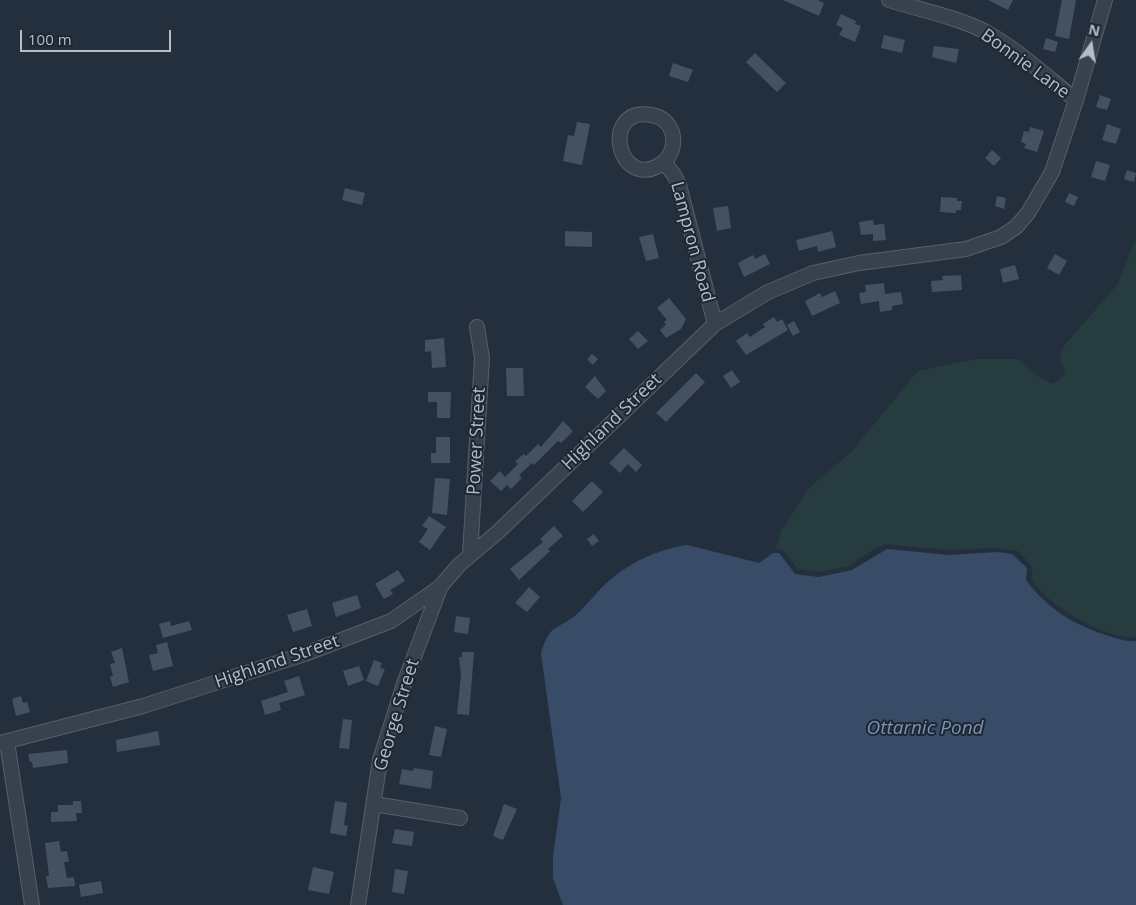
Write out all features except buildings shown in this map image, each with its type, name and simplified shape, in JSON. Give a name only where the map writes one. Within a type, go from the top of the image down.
[{"type":"street","name":"Bonnie Lane","points":[[889,0],[941,15],[984,31],[1023,58],[1076,100]]},
{"type":"street","name":"Highland Street","points":[[3,743],[143,706],[314,651],[391,621],[440,587],[470,554],[499,531],[715,324],[768,292],[813,273],[852,265],[958,250],[1001,237],[1016,227],[1041,193],[1060,150],[1105,0]]},
{"type":"street","name":"Lampron Road","points":[[646,114],[655,115],[666,122],[673,134],[674,142],[671,153],[664,162],[657,167],[643,169],[627,161],[620,150],[618,142],[620,133],[627,122],[638,115],[646,114]]},
{"type":"street","name":"Lampron Road","points":[[664,162],[679,185],[715,324]]},
{"type":"street","name":"Power Street","points":[[470,554],[482,358],[477,328]]},
{"type":"street","name":"George Street","points":[[358,905],[380,760],[405,681],[440,587]]},
{"type":"street","points":[[3,743],[32,905]]},
{"type":"street","points":[[374,804],[460,818]]},
{"type":"green space","points":[[1136,238],[1136,637],[1124,637],[1098,629],[1059,607],[1036,586],[1031,566],[1018,551],[996,548],[948,550],[885,544],[869,552],[849,566],[818,572],[798,569],[783,550],[776,548],[781,531],[809,488],[851,452],[918,371],[976,359],[1018,359],[1036,375],[1053,384],[1066,374],[1060,358],[1063,347],[1117,285]]},
{"type":"water","name":"Ottarnic Pond","points":[[687,545],[759,563],[773,553],[779,553],[795,574],[819,577],[852,570],[887,549],[949,555],[998,552],[1012,554],[1027,568],[1026,580],[1043,600],[1053,608],[1074,622],[1097,632],[1122,640],[1136,641],[1136,905],[563,905],[553,878],[553,857],[561,798],[541,653],[544,643],[554,629],[576,615],[606,583],[628,566],[666,550]]}]
